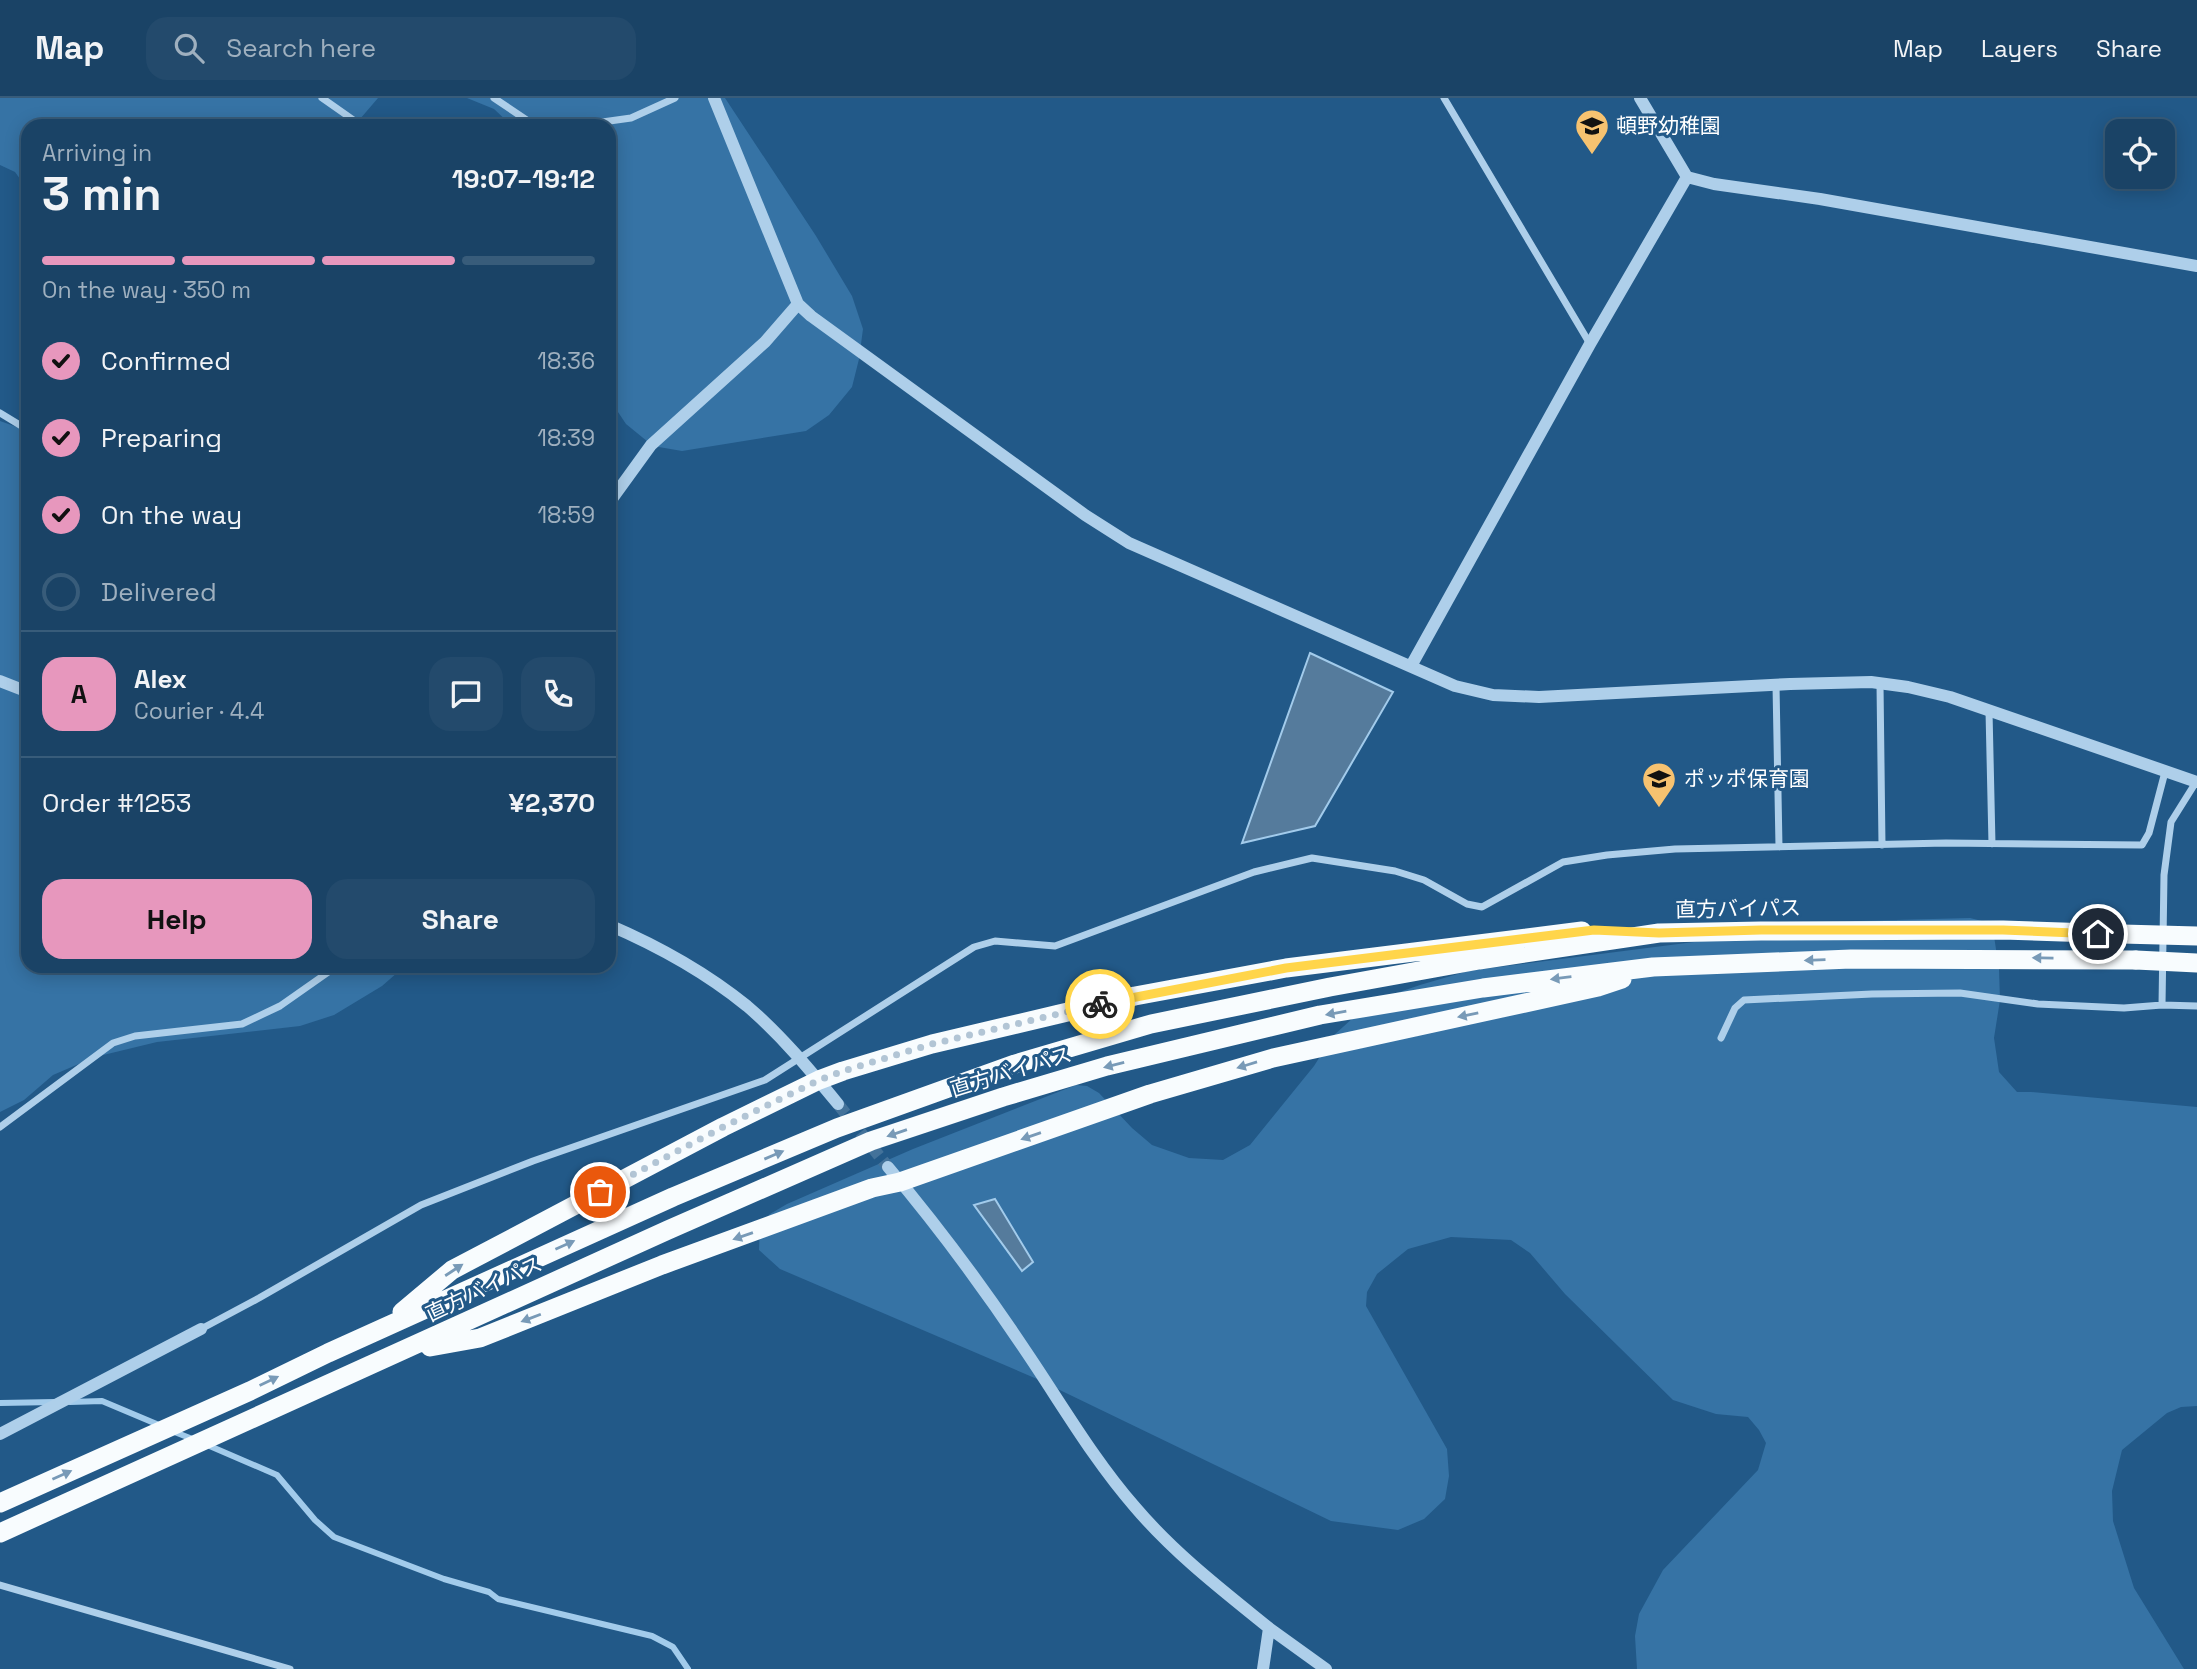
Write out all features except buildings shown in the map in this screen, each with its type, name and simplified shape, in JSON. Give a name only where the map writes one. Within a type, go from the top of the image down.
[{"type":"highway","points":[[382,1328],[452,1270],[723,1127],[819,1080],[932,1044],[1135,996],[1286,968],[1594,930],[1659,933]]},
{"type":"highway","name":"直方バイパス","points":[[0,1503],[673,1197],[837,1128],[1015,1064],[1151,1024],[1479,960],[1659,933],[1761,930],[2003,930],[2197,936]]},
{"type":"highway","name":"直方バイパス","points":[[0,1534],[668,1230],[859,1147],[1003,1097],[1107,1066],[1320,1016],[1483,988],[1653,967],[1851,959],[2136,960],[2197,963]]},
{"type":"highway","points":[[399,1353],[480,1338],[662,1265],[872,1188],[894,1174],[1150,1094],[1273,1058],[1598,988],[1653,967]]},
{"type":"street","points":[[322,98],[352,119]]},
{"type":"street","points":[[494,98],[522,119]]},
{"type":"street","points":[[616,120],[631,118],[675,98]]},
{"type":"street","points":[[714,98],[798,304],[1075,508],[1129,543],[1455,686],[1493,695],[1528,696],[1776,685],[1880,684],[1908,687],[1990,711],[2197,782],[2171,822],[2164,875],[2162,1005]]},
{"type":"street","points":[[1444,98],[1590,344]]},
{"type":"street","points":[[1640,98],[1687,177],[1714,184],[1821,200],[2197,266]]},
{"type":"street","points":[[1411,666],[1590,344],[1687,177]]},
{"type":"street","points":[[616,493],[651,445],[765,342],[798,304]]},
{"type":"street","points":[[0,413],[21,426]]},
{"type":"street","points":[[0,681],[21,689]]},
{"type":"street","points":[[1880,684],[1882,845]]},
{"type":"street","points":[[1776,685],[1779,847]]},
{"type":"street","points":[[1990,711],[1992,844]]},
{"type":"street","points":[[0,1434],[259,1298],[421,1205],[533,1161],[765,1080],[974,947],[995,941],[1055,946],[1254,872],[1312,858],[1395,871],[1424,880],[1467,904],[1482,907],[1563,862],[1607,855],[1675,849],[1882,845],[2142,845],[2149,833],[2165,772]]},
{"type":"street","points":[[616,928],[682,961],[747,1007],[800,1059],[838,1104]]},
{"type":"street","points":[[0,1127],[113,1043],[135,1036],[242,1024],[280,1006],[327,973]]},
{"type":"street","points":[[1721,1038],[1735,1008],[1744,1000],[1959,993],[2038,1004],[2124,1008],[2197,1006]]},
{"type":"street","points":[[894,1174],[959,1257],[1024,1348],[1106,1472],[1136,1509],[1183,1559],[1269,1628],[1326,1669]]},
{"type":"street","points":[[0,1586],[290,1669]]},
{"type":"street","points":[[1263,1669],[1269,1628]]},
{"type":"shaded area","points":[[0,98],[378,98],[360,119],[21,119],[21,180],[15,172],[0,165]]},
{"type":"shaded area","points":[[467,98],[725,98],[852,296],[863,329],[852,387],[829,415],[806,431],[682,451],[653,446],[626,424],[616,409],[616,119],[505,119],[494,109]]},
{"type":"shaded area","points":[[0,421],[21,428],[21,973],[397,973],[382,986],[334,1015],[300,1026],[157,1042],[95,1057],[53,1075],[24,1100],[0,1112]]},
{"type":"shaded area","points":[[1310,653],[1393,692],[1315,826],[1242,843]]},
{"type":"shaded area","points":[[1970,918],[1982,921],[1994,936],[1999,969],[2000,1000],[1994,1038],[1999,1072],[2017,1092],[2197,1107],[2197,1406],[2181,1407],[2167,1413],[2122,1450],[2112,1491],[2113,1521],[2134,1588],[2184,1669],[1637,1669],[1635,1636],[1639,1614],[1663,1570],[1758,1470],[1766,1443],[1748,1417],[1716,1414],[1673,1400],[1565,1294],[1530,1253],[1511,1240],[1451,1237],[1408,1249],[1377,1274],[1367,1292],[1366,1306],[1447,1449],[1449,1476],[1445,1499],[1424,1519],[1398,1530],[1331,1521],[1037,1379],[780,1269],[759,1250],[760,1224],[787,1204],[913,1149],[1076,1085],[1087,1086],[1099,1093],[1152,1145],[1189,1158],[1223,1160],[1250,1145],[1314,1066],[1333,1036],[1354,1017],[1382,998],[1468,971],[1857,921]]},
{"type":"shaded area","points":[[995,1199],[1033,1262],[1022,1271],[974,1205]]},
{"type":"waterway","points":[[70,1402],[102,1401],[159,1425]]},
{"type":"waterway","points":[[0,1403],[55,1402]]},
{"type":"waterway","points":[[172,1431],[195,1440]]},
{"type":"waterway","points":[[205,1444],[277,1475],[315,1520],[334,1537],[444,1579],[489,1592],[498,1599],[652,1636],[673,1647],[688,1669]]},
{"type":"tunnel","points":[[838,1104],[888,1167]]},
{"type":"way so far","points":[[600,1192],[819,1080],[932,1044],[1100,1004]]},
{"type":"place","name":"頓野幼稚園","points":[[1592,156]]},
{"type":"place","name":"ポッポ保育園","points":[[1659,809]]},
{"type":"route","points":[[1100,1004],[1286,968],[1594,930],[1659,933],[1761,930],[2003,930],[2098,934]]}]
